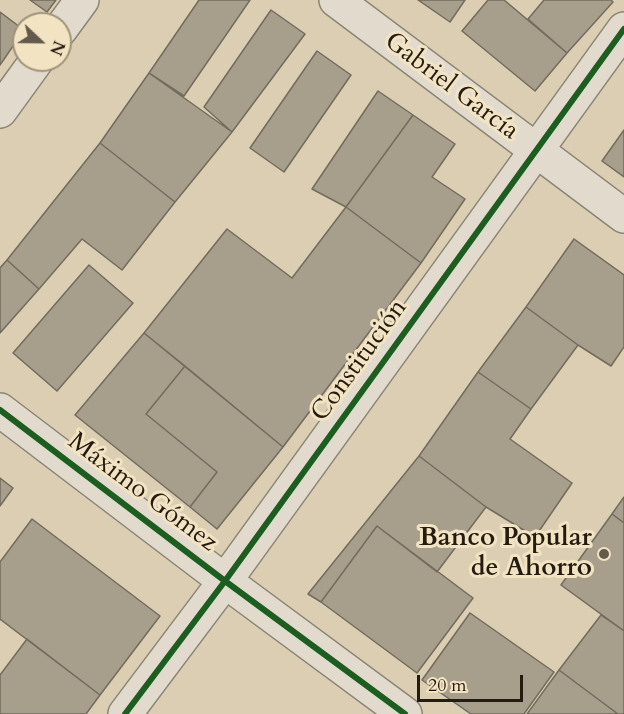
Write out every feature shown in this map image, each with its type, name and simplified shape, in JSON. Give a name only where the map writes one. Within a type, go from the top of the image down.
[{"type":"street","points":[[72,14],[82,0]]},
{"type":"street","name":"Gabriel García","points":[[336,0],[624,216]]},
{"type":"street","name":"Constitución","points":[[125,714],[225,581],[624,29]]},
{"type":"street","points":[[0,111],[29,72]]},
{"type":"street","name":"Máximo Gómez","points":[[0,410],[405,714]]},
{"type":"building","points":[[30,0],[56,0],[47,12]]},
{"type":"building","points":[[199,0],[250,0],[184,96],[149,73]]},
{"type":"building","points":[[418,0],[465,0],[450,22]]},
{"type":"building","points":[[488,0],[504,0],[567,53],[535,91],[462,31]]},
{"type":"building","points":[[544,0],[611,0],[613,2],[567,53],[528,19]]},
{"type":"building","points":[[271,10],[305,34],[232,132],[204,107]]},
{"type":"building","points":[[0,12],[12,21],[12,48],[0,65]]},
{"type":"building","points":[[317,51],[351,75],[284,172],[250,148]]},
{"type":"building","points":[[149,73],[232,132],[175,202],[100,143]]},
{"type":"building","points":[[378,91],[413,115],[346,207],[312,189]]},
{"type":"building","points":[[413,115],[455,144],[432,177],[465,199],[421,263],[346,207]]},
{"type":"building","points":[[624,130],[624,177],[602,161]]},
{"type":"building","points":[[100,143],[175,202],[122,270],[82,239],[39,289],[7,260]]},
{"type":"building","points":[[346,207],[421,263],[283,447],[144,333],[227,229],[292,278]]},
{"type":"building","points":[[574,239],[624,275],[624,347],[611,366],[526,307]]},
{"type":"building","points":[[7,260],[39,289],[0,333],[0,268]]},
{"type":"building","points":[[89,265],[133,303],[57,391],[13,353]]},
{"type":"building","points":[[526,307],[578,345],[531,409],[478,372]]},
{"type":"building","points":[[144,333],[185,366],[146,414],[217,472],[190,507],[75,415]]},
{"type":"building","points":[[185,366],[283,447],[217,529],[190,507],[217,472],[146,414]]},
{"type":"building","points":[[478,372],[531,409],[510,439],[572,483],[535,537],[486,507],[419,456]]},
{"type":"building","points":[[419,456],[486,507],[437,572],[377,526],[321,602],[308,594]]},
{"type":"building","points":[[0,478],[13,488],[0,506]]},
{"type":"building","points":[[624,497],[624,523],[612,514]]},
{"type":"building","name":"Banco Popular de Ahorro","points":[[612,514],[624,523],[624,631],[561,585]]},
{"type":"building","points":[[32,519],[160,616],[100,695],[0,619],[0,562]]},
{"type":"building","points":[[377,526],[473,598],[417,673],[321,602]]},
{"type":"building","points":[[470,613],[554,672],[524,714],[471,714],[422,680]]},
{"type":"building","points":[[601,615],[624,631],[624,714],[618,714],[559,670]]},
{"type":"building","points":[[27,639],[100,695],[86,714],[0,714],[0,675]]},
{"type":"building","points":[[559,670],[618,714],[527,714]]},
{"type":"cycle path","points":[[125,714],[225,581],[624,29]]},
{"type":"cycle path","points":[[0,410],[405,714]]},
{"type":"place","name":"Banco Popular de Ahorro","points":[[604,554]]}]
